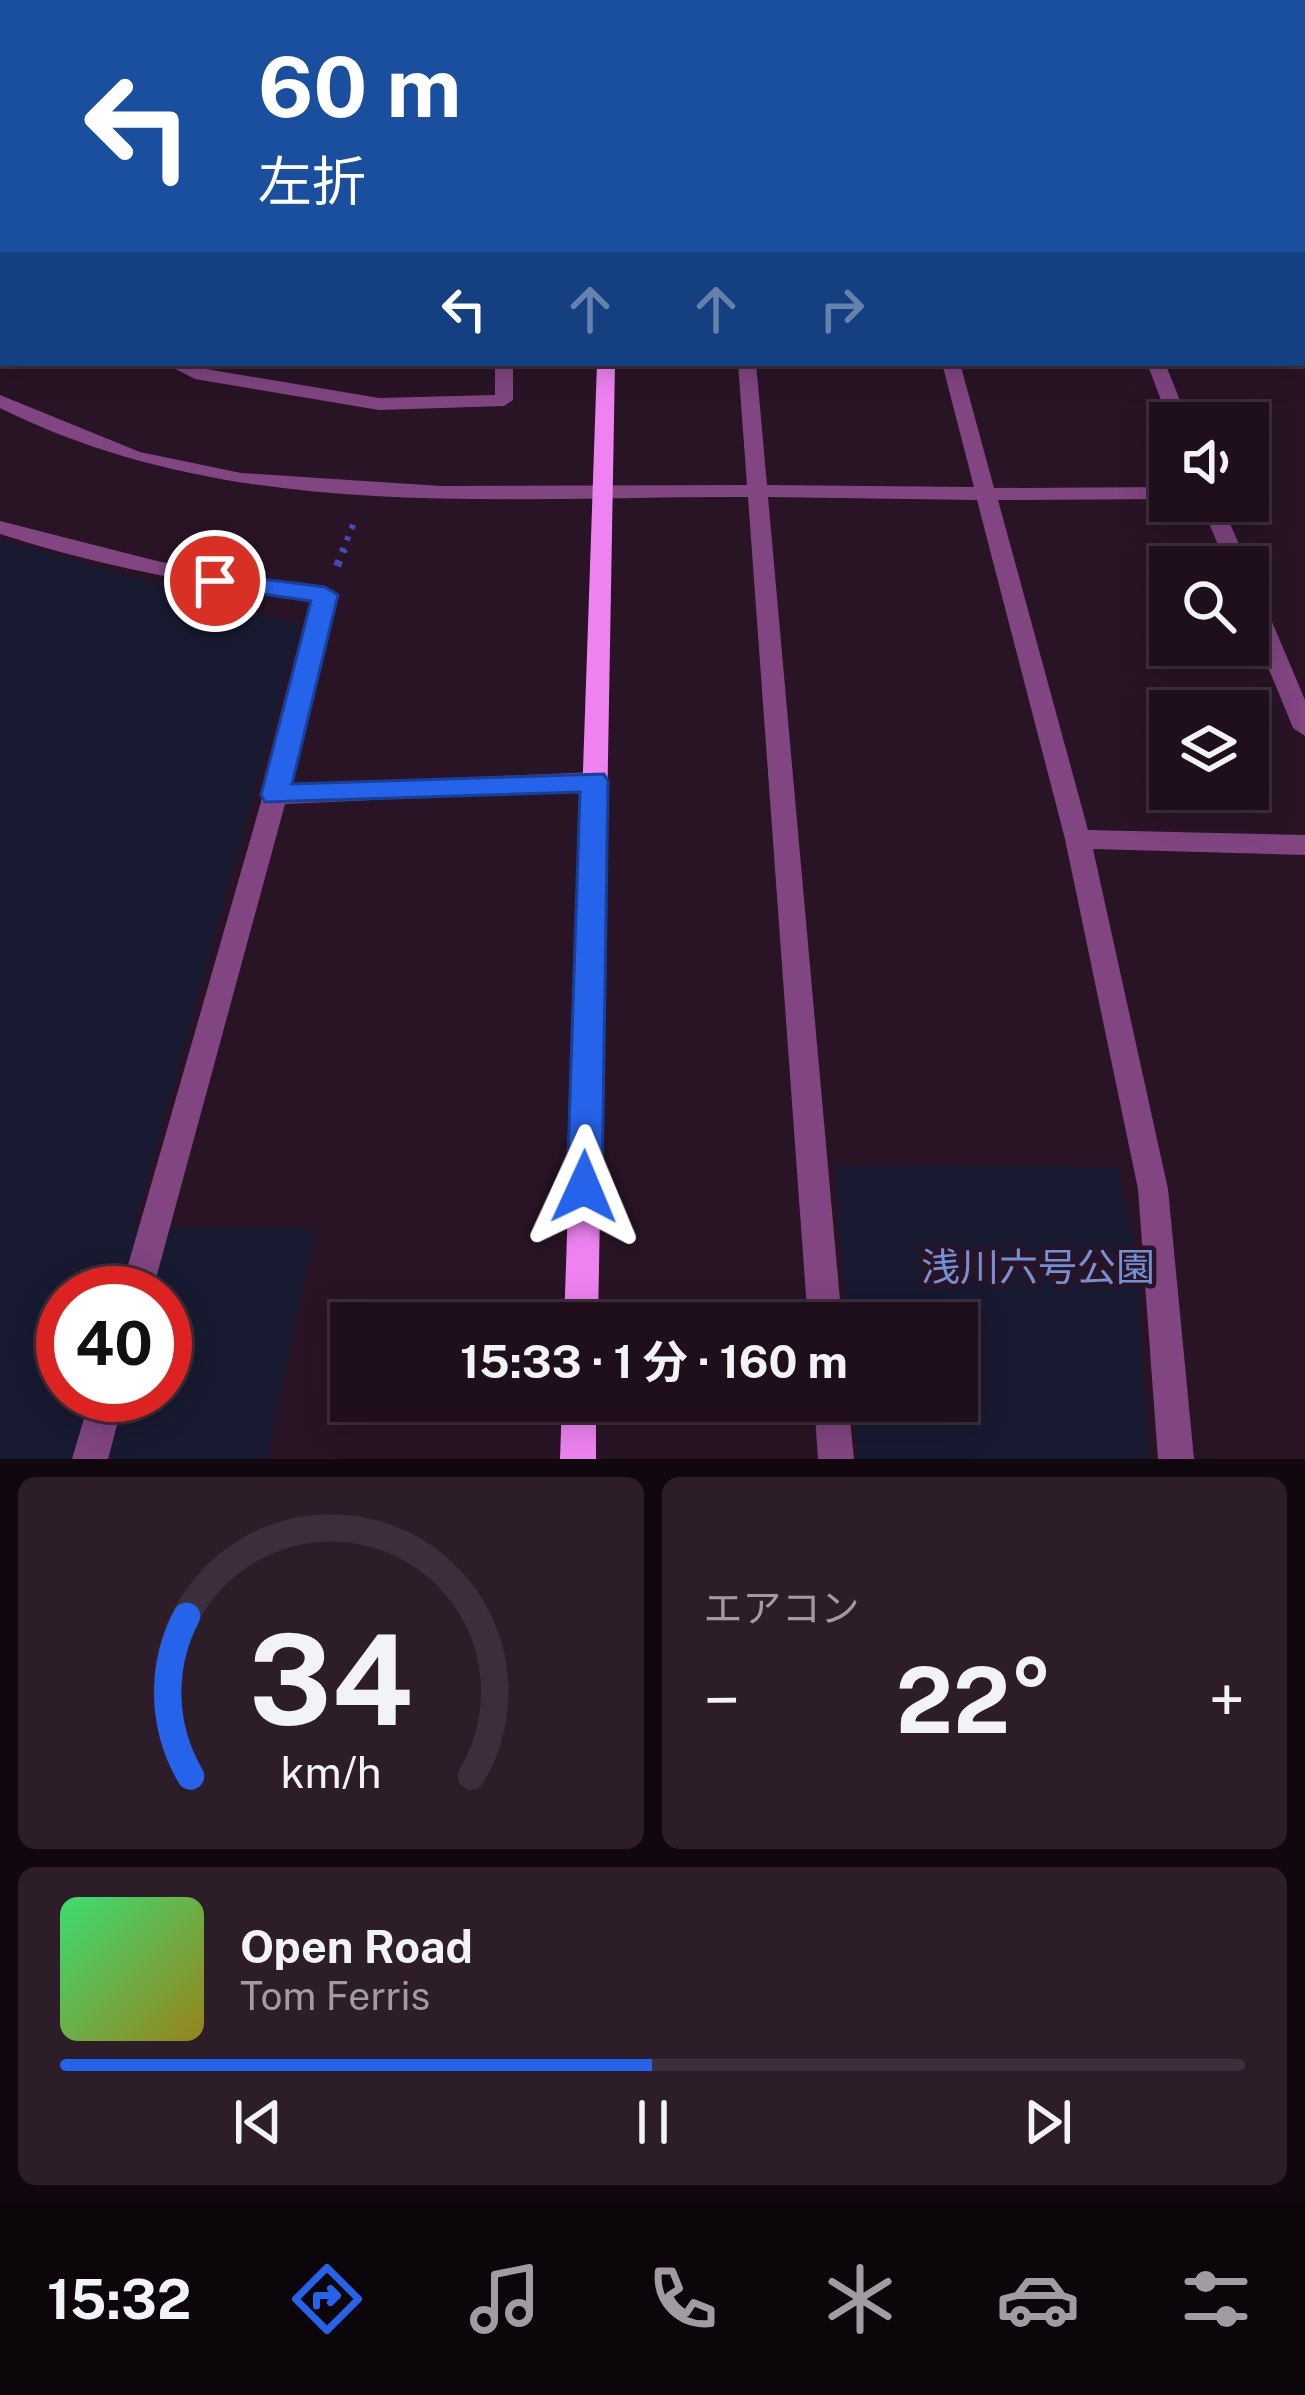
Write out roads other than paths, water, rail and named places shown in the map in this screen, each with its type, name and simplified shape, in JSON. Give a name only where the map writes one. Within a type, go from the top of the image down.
[{"type":"street","points":[[180,366],[195,373],[379,404],[505,400],[504,366]]},
{"type":"street","points":[[582,1302],[606,366]]},
{"type":"street","points":[[747,366],[823,1302]]},
{"type":"street","points":[[952,366],[1078,839],[1153,1190],[1177,1459]]},
{"type":"street","points":[[1157,366],[1171,402]]},
{"type":"street","points":[[0,401],[44,424],[173,467],[247,481],[368,488],[987,497],[1149,493]]},
{"type":"street","points":[[0,527],[81,554],[215,581],[325,595],[275,795],[144,1266]]},
{"type":"street","points":[[1269,642],[1305,728]]},
{"type":"street","points":[[275,795],[594,781]]},
{"type":"street","points":[[1078,839],[1305,844]]},
{"type":"street","points":[[90,1459],[100,1422]]},
{"type":"street","points":[[578,1459],[579,1422]]},
{"type":"street","points":[[833,1422],[836,1459]]},
{"type":"park label","name":"浅川六号公園","points":[[1038,1267]]}]
